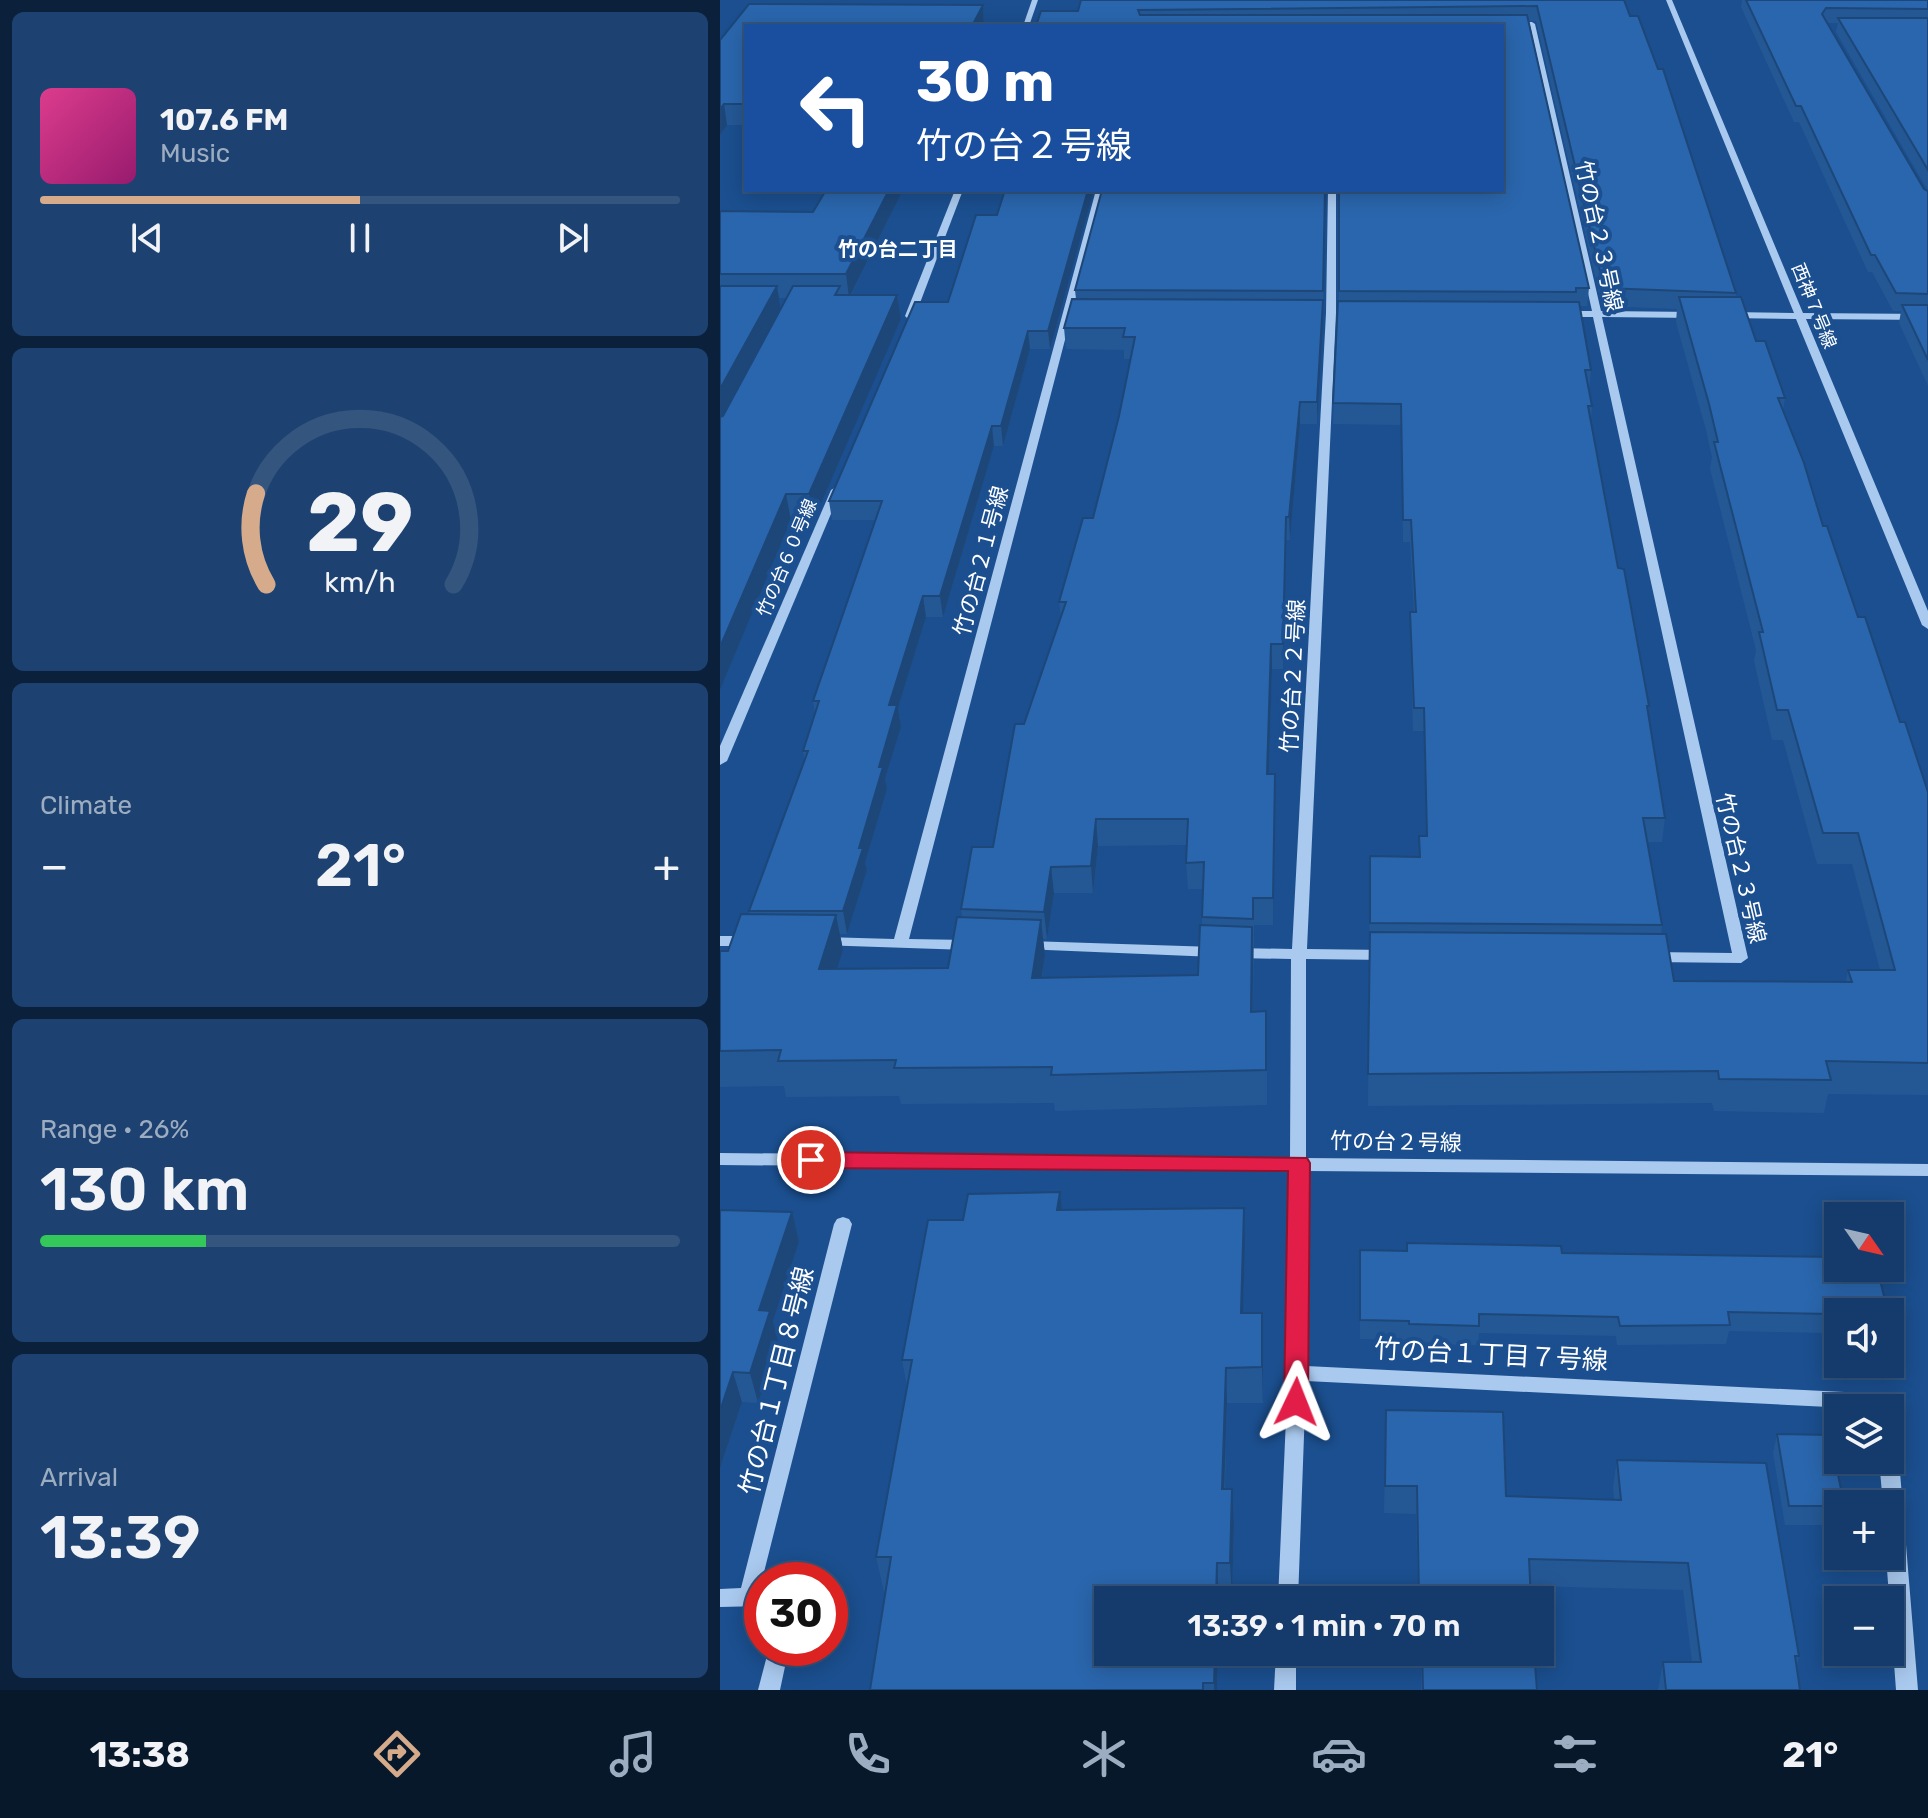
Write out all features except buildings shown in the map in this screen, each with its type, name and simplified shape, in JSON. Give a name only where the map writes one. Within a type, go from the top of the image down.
[{"type":"street","points":[[1027,24],[1035,0]]},
{"type":"street","name":"西神７号線","points":[[1669,0],[1928,625]]},
{"type":"street","name":"竹の台２３号線","points":[[1502,24],[1532,24],[1741,958],[1631,957]]},
{"type":"street","points":[[904,332],[958,192]]},
{"type":"street","name":"竹の台２１号線","points":[[901,942],[1099,192]]},
{"type":"street","name":"竹の台２２号線","points":[[1299,1163],[1299,955],[1331,313],[1332,192]]},
{"type":"street","points":[[1315,313],[1347,313]]},
{"type":"street","points":[[1067,314],[1083,314]]},
{"type":"street","points":[[1549,314],[1706,315]]},
{"type":"street","points":[[1722,315],[1928,317]]},
{"type":"street","name":"竹の台６０号線","points":[[720,761],[842,475]]},
{"type":"street","points":[[720,941],[765,941]]},
{"type":"street","points":[[810,942],[980,945]]},
{"type":"street","points":[[1012,946],[1394,955]]},
{"type":"street","name":"竹の台２号線","points":[[720,1159],[1928,1170]]},
{"type":"street","points":[[1289,1586],[1297,1373],[1299,1163]]},
{"type":"street","name":"竹の台１丁目８号線","points":[[764,1562],[843,1224]]},
{"type":"street","name":"竹の台１丁目７号線","points":[[1297,1373],[1824,1399]]},
{"type":"street","points":[[1890,1474],[1907,1690]]},
{"type":"street","points":[[720,1598],[744,1597]]},
{"type":"street","points":[[769,1690],[775,1666]]},
{"type":"street","points":[[1285,1690],[1286,1666]]},
{"type":"district","name":"竹の台二丁目","points":[[898,249]]},
{"type":"route","points":[[811,1160],[1299,1163],[1296,1402]]}]
